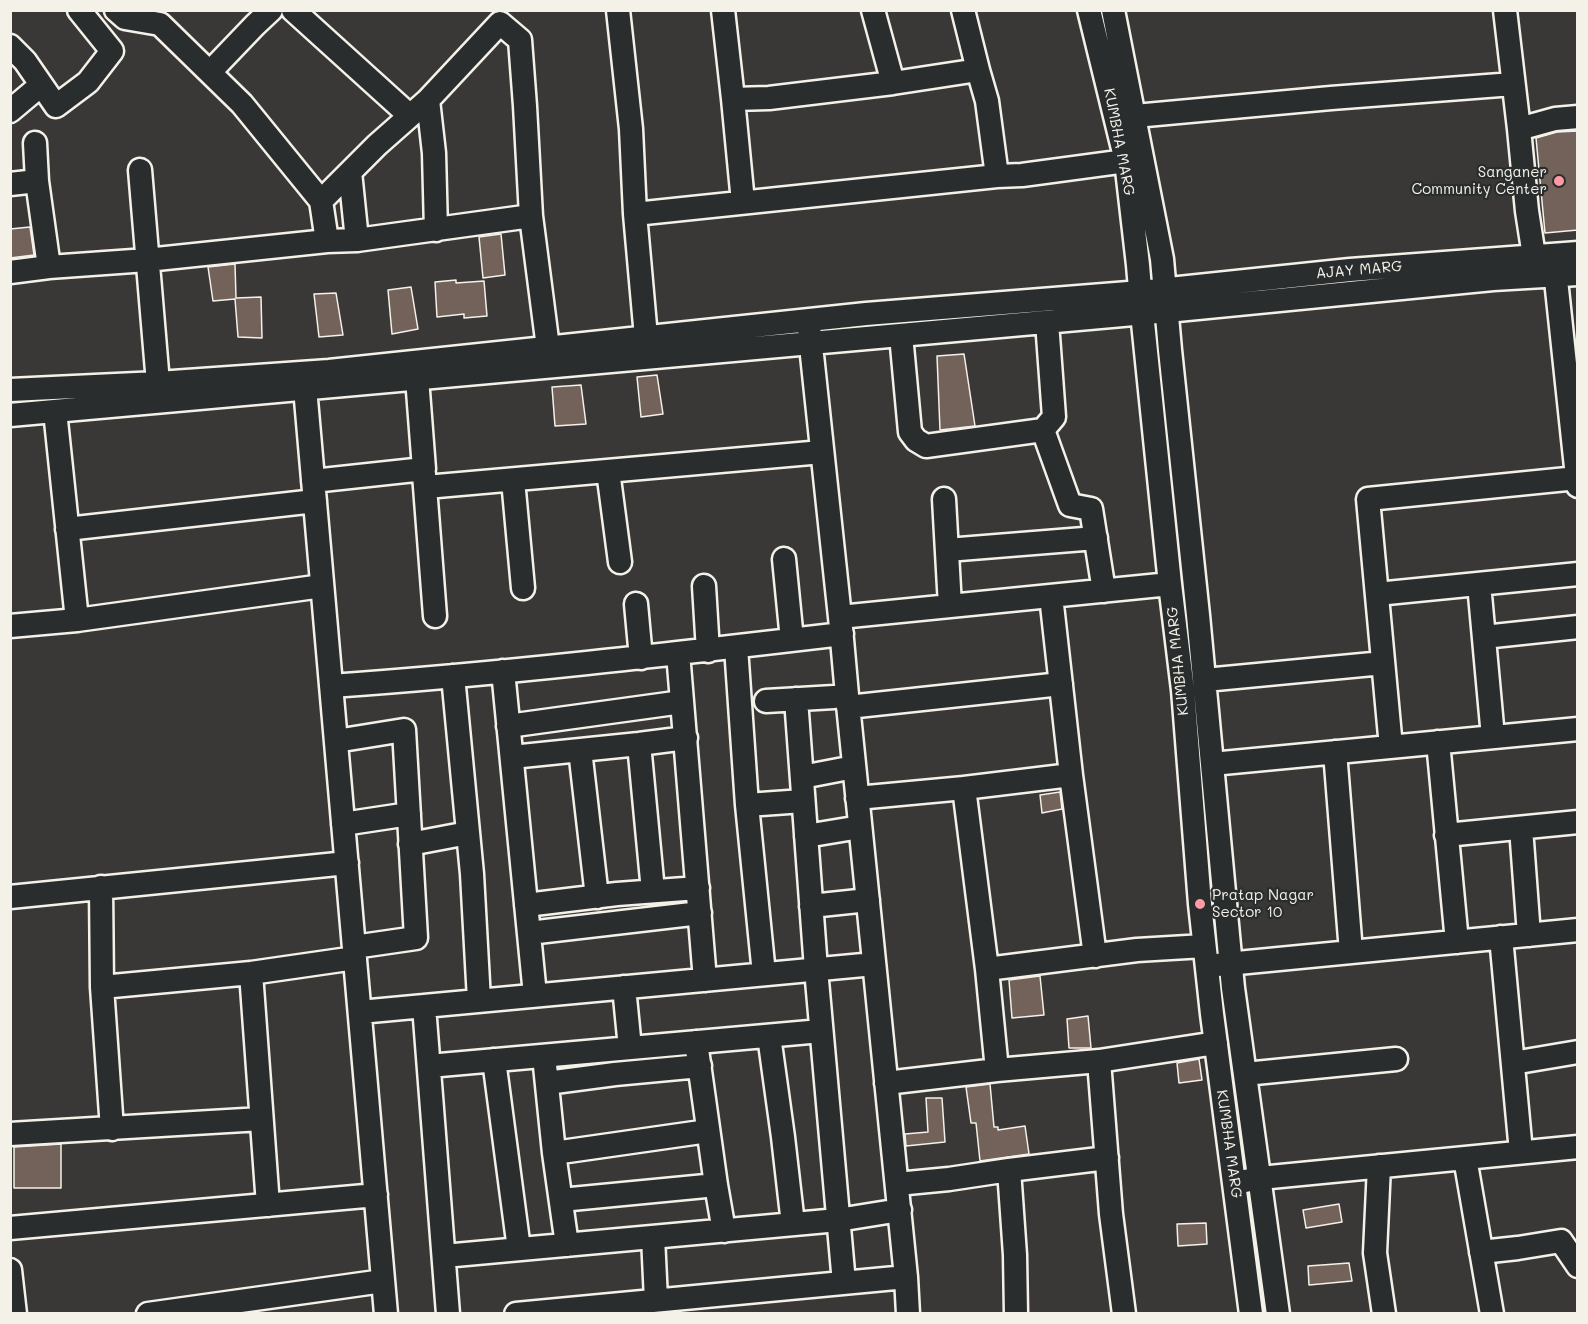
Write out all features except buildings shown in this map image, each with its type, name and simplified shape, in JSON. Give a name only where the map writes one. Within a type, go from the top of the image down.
[{"type":"street","points":[[10,46],[25,61],[56,106],[88,82],[112,51],[78,10]]},
{"type":"street","points":[[210,72],[271,10]]},
{"type":"street","points":[[293,10],[409,115]]},
{"type":"street","points":[[618,10],[630,129],[646,337]]},
{"type":"street","points":[[723,10],[743,202]]},
{"type":"street","points":[[873,10],[893,83]]},
{"type":"street","points":[[963,10],[987,101],[997,176]]},
{"type":"street","name":"KUMBHA MARG","points":[[1089,10],[1126,161],[1183,690],[1205,956],[1251,1314]]},
{"type":"street","name":"KUMBHA MARG","points":[[1113,10],[1162,259],[1231,964],[1278,1314]]},
{"type":"street","points":[[1391,747],[1368,499],[1577,482],[1572,388],[1545,265],[1527,210],[1505,10]]},
{"type":"street","points":[[125,13],[160,24],[242,104],[321,201],[327,242]]},
{"type":"street","points":[[321,201],[409,115],[428,100],[493,17],[520,40],[531,216],[549,357]]},
{"type":"street","points":[[733,99],[770,98],[978,70]]},
{"type":"street","points":[[1135,116],[1513,84]]},
{"type":"street","points":[[10,111],[41,85]]},
{"type":"street","points":[[428,100],[434,153],[436,230]]},
{"type":"street","points":[[1519,129],[1555,119],[1578,117]]},
{"type":"street","points":[[35,143],[37,181],[49,267]]},
{"type":"street","points":[[635,214],[1022,175],[1126,161]]},
{"type":"street","points":[[140,170],[158,383]]},
{"type":"street","points":[[350,172],[357,240]]},
{"type":"street","points":[[10,184],[37,181]]},
{"type":"street","points":[[10,272],[357,240],[531,216]]},
{"type":"street","name":"AJAY MARG","points":[[1545,265],[1578,253]]},
{"type":"street","name":"AJAY MARG","points":[[1141,303],[1350,270],[1545,265],[1578,273]]},
{"type":"street","points":[[10,415],[417,378],[549,357],[646,337],[866,314],[1141,303]]},
{"type":"street","points":[[10,390],[811,343],[1047,321],[1141,303]]},
{"type":"street","points":[[808,320],[900,1210],[908,1314]]},
{"type":"street","points":[[901,335],[910,432],[915,440],[926,446],[1042,430],[1054,417],[1047,321]]},
{"type":"street","points":[[417,378],[435,616]]},
{"type":"street","points":[[305,388],[386,1314]]},
{"type":"street","points":[[55,411],[77,620]]},
{"type":"street","points":[[1042,430],[1070,505],[1091,509],[1104,591]]},
{"type":"street","points":[[67,529],[314,491],[425,478],[513,480],[822,452]]},
{"type":"street","points":[[608,471],[620,562]]},
{"type":"street","points":[[513,480],[523,588]]},
{"type":"street","points":[[944,499],[950,606]]},
{"type":"street","points":[[947,550],[1096,538]]},
{"type":"street","points":[[784,559],[792,640]]},
{"type":"street","points":[[1377,594],[1578,574]]},
{"type":"street","points":[[331,686],[708,651],[792,640],[841,626],[950,606],[1170,584]]},
{"type":"street","points":[[1479,584],[1493,737]]},
{"type":"street","points":[[10,626],[77,620],[322,586]]},
{"type":"street","points":[[704,586],[708,651]]},
{"type":"street","points":[[1051,596],[1071,775],[1095,956]]},
{"type":"street","points":[[636,604],[641,658]]},
{"type":"street","points":[[1484,637],[1578,627]]},
{"type":"street","points":[[736,647],[747,804],[764,974]]},
{"type":"street","points":[[678,653],[705,980]]},
{"type":"street","points":[[1204,680],[1383,663]]},
{"type":"street","points":[[503,671],[535,995]]},
{"type":"street","points":[[453,676],[468,833],[479,1000]]},
{"type":"street","points":[[766,701],[834,697],[847,701],[1061,684]]},
{"type":"street","points":[[796,699],[821,1031],[844,1283]]},
{"type":"street","points":[[508,726],[682,702]]},
{"type":"street","points":[[1212,764],[1578,729]]},
{"type":"street","points":[[102,987],[251,973],[416,938],[404,730],[336,741]]},
{"type":"street","points":[[512,757],[686,738]]},
{"type":"street","points":[[1438,742],[1457,942]]},
{"type":"street","points":[[639,744],[653,891]]},
{"type":"street","points":[[580,750],[597,897]]},
{"type":"street","points":[[1335,752],[1351,952]]},
{"type":"street","points":[[802,777],[854,767]]},
{"type":"street","points":[[857,798],[1071,775]]},
{"type":"street","points":[[964,788],[987,969],[997,1070]]},
{"type":"street","points":[[747,804],[803,801]]},
{"type":"street","points":[[343,824],[409,814]]},
{"type":"street","points":[[1446,835],[1578,822]]},
{"type":"street","points":[[806,836],[860,827]]},
{"type":"street","points":[[1521,828],[1529,935]]},
{"type":"street","points":[[410,844],[468,833]]},
{"type":"street","points":[[10,897],[347,863]]},
{"type":"street","points":[[101,888],[102,987],[112,1129]]},
{"type":"street","points":[[526,905],[698,888]]},
{"type":"street","points":[[811,906],[868,900]]},
{"type":"street","points":[[529,933],[700,914]]},
{"type":"street","points":[[987,969],[1137,950],[1205,956],[1231,964],[1578,930]]},
{"type":"street","points":[[1501,938],[1521,1152]]},
{"type":"street","points":[[360,1012],[874,964]]},
{"type":"street","points":[[251,973],[268,1205]]},
{"type":"street","points":[[624,987],[630,1048]]},
{"type":"street","points":[[424,1006],[448,1314]]},
{"type":"street","points":[[429,1066],[821,1031]]},
{"type":"street","points":[[769,1036],[793,1224]]},
{"type":"street","points":[[696,1042],[724,1231]]},
{"type":"street","points":[[886,1083],[1099,1061],[1216,1043]]},
{"type":"street","points":[[1513,1063],[1578,1052]]},
{"type":"street","points":[[544,1056],[567,1245]]},
{"type":"street","points":[[1245,1074],[1396,1059]]},
{"type":"street","points":[[494,1060],[519,1249]]},
{"type":"street","points":[[1099,1061],[1111,1215],[1124,1314]]},
{"type":"street","points":[[547,1083],[700,1066]]},
{"type":"street","points":[[10,1134],[261,1119]]},
{"type":"street","points":[[554,1153],[708,1131]]},
{"type":"street","points":[[1235,1183],[1260,1178],[1578,1147]]},
{"type":"street","points":[[897,1184],[1107,1158]]},
{"type":"street","points":[[1466,1158],[1492,1314]]},
{"type":"street","points":[[1379,1166],[1376,1253],[1384,1314]]},
{"type":"street","points":[[1009,1170],[1015,1255],[1016,1314]]},
{"type":"street","points":[[561,1200],[716,1185]]},
{"type":"street","points":[[10,1228],[376,1196]]},
{"type":"street","points":[[444,1256],[838,1220],[900,1210]]},
{"type":"street","points":[[653,1237],[656,1300]]},
{"type":"street","points":[[1481,1252],[1561,1241],[1578,1266]]},
{"type":"street","points":[[10,1270],[15,1314]]},
{"type":"street","points":[[516,1314],[906,1277]]},
{"type":"street","points":[[148,1314],[275,1305],[383,1281]]},
{"type":"place","name":"Sanganer Community Center","points":[[1559,181]]},
{"type":"place","name":"Pratap Nagar Sector 10","points":[[1200,904]]}]
